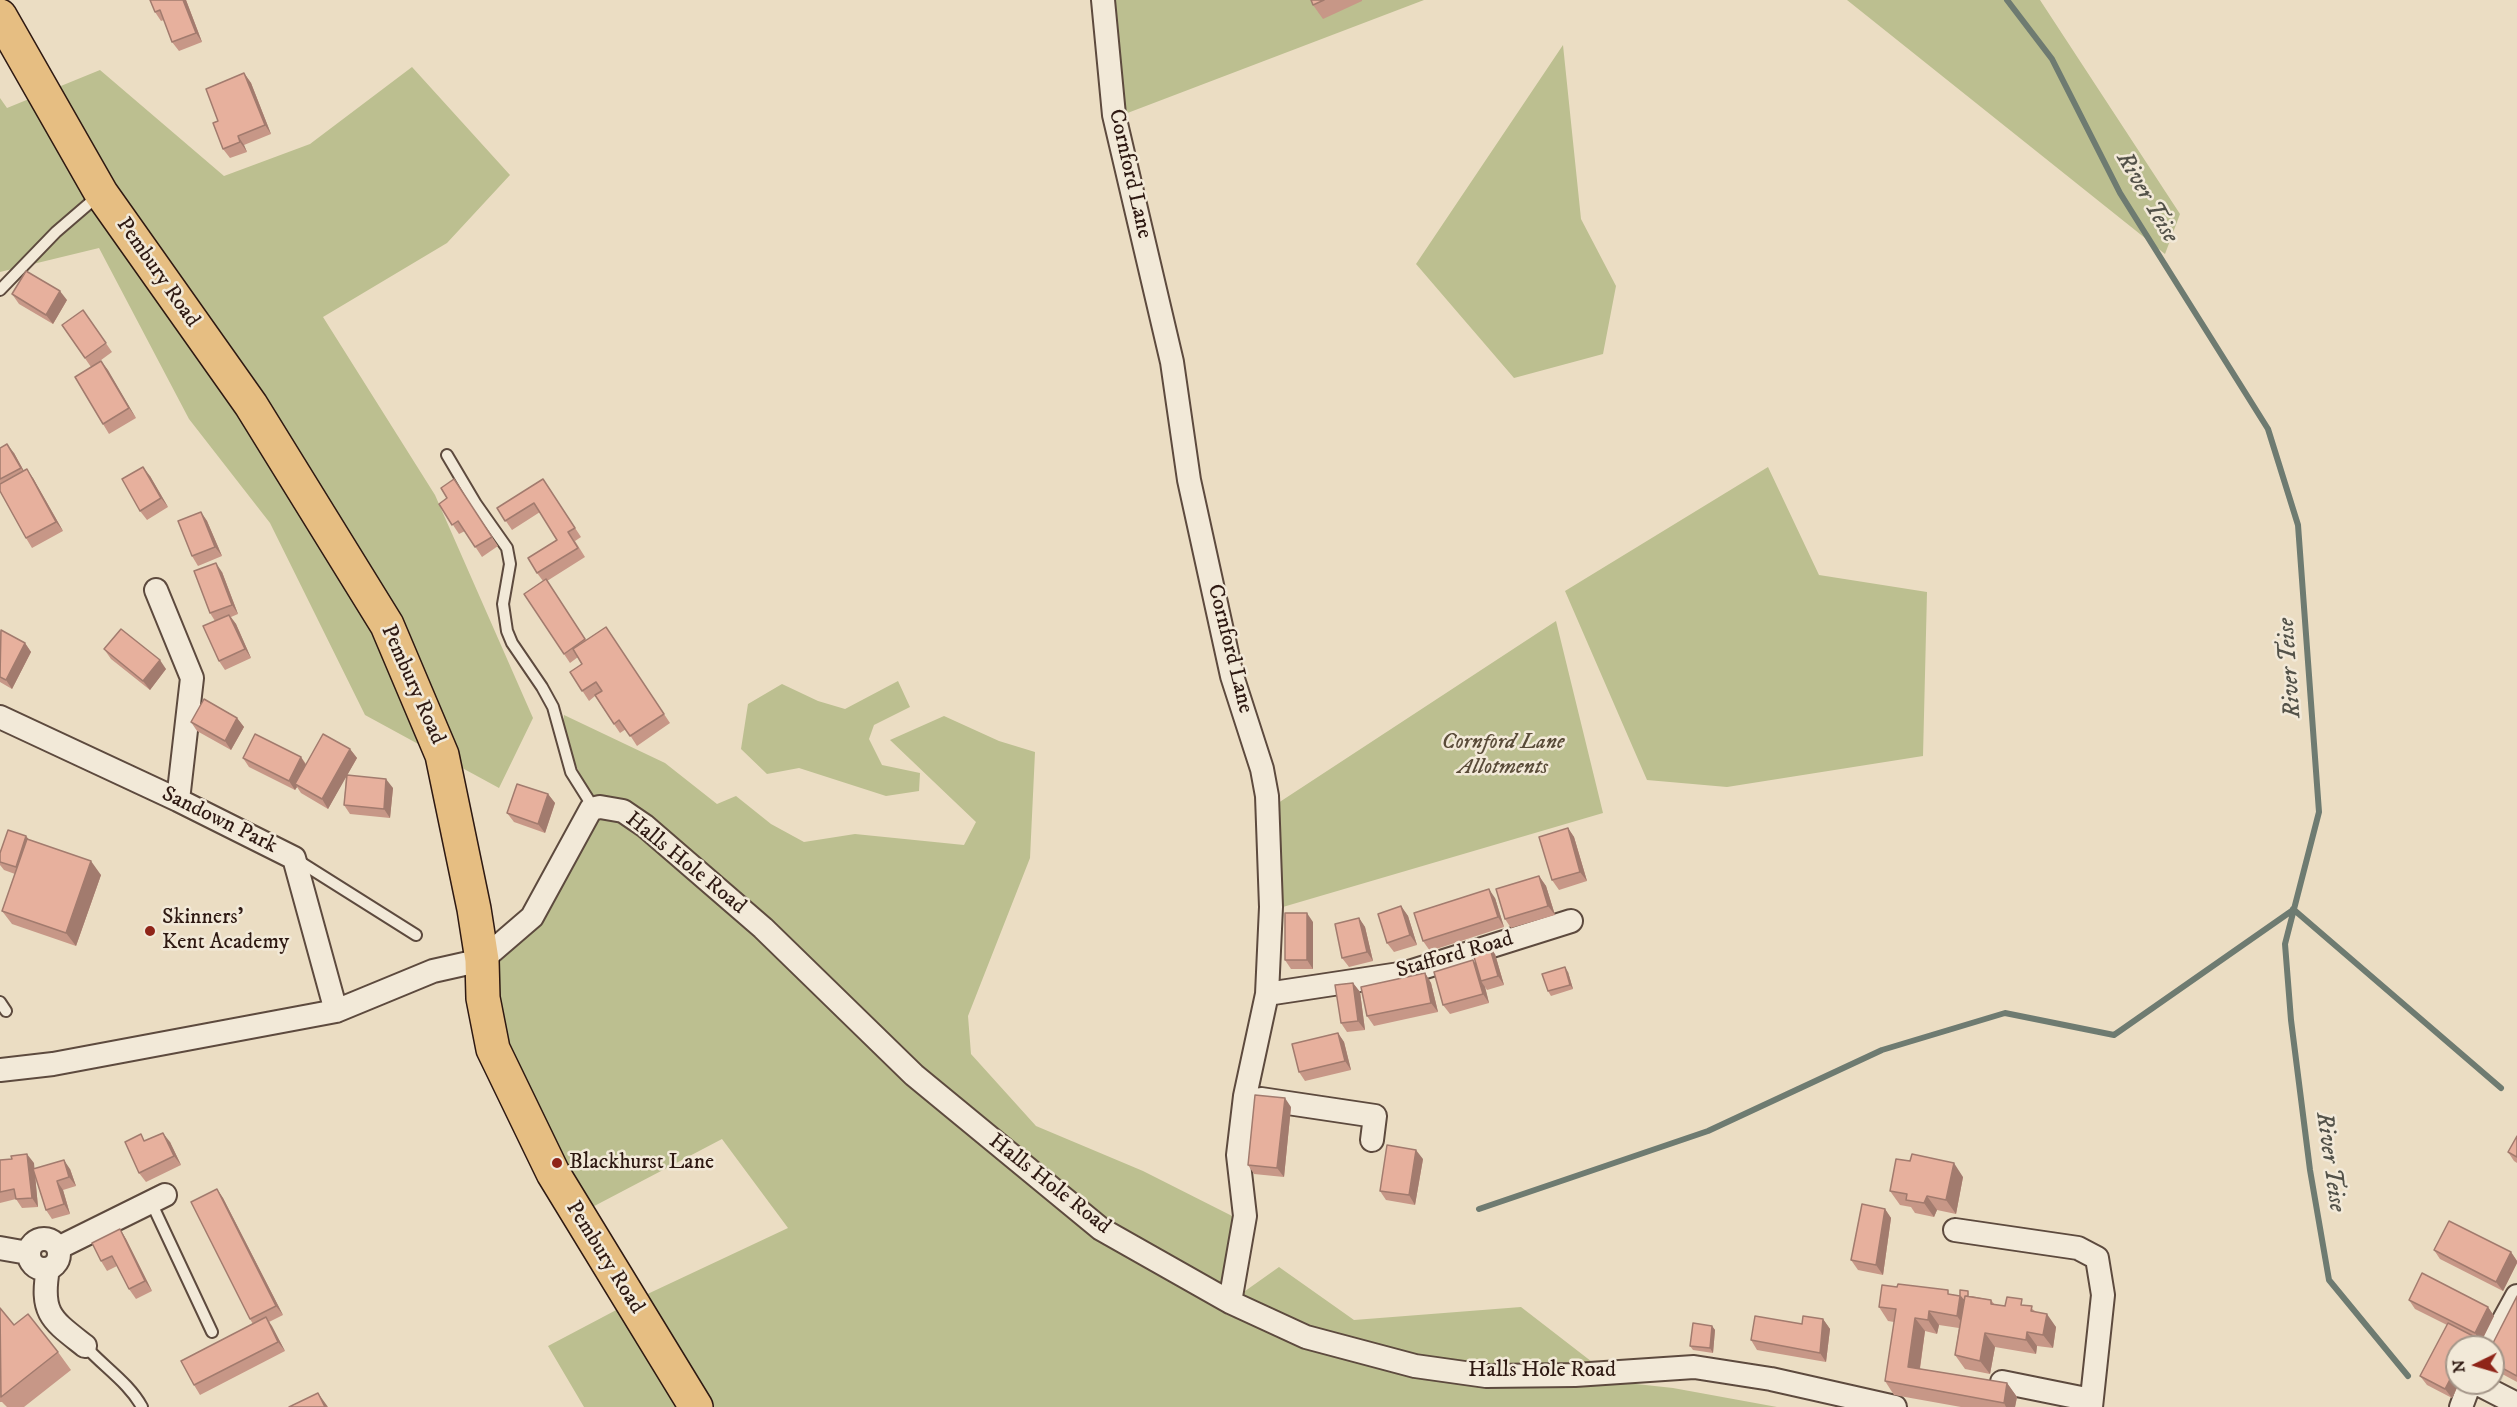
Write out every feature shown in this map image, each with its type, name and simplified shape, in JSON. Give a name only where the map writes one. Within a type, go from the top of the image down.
[{"type":"main road","name":"Pembury Road","points":[[0,16],[101,193],[251,405],[387,626],[442,755],[474,909],[482,960],[483,998],[494,1049],[553,1173],[696,1407]]},
{"type":"street","name":"Cornford Lane","points":[[1103,0],[1114,115],[1172,362],[1189,480],[1232,676],[1262,769],[1267,796],[1271,907],[1267,994],[1245,1096],[1238,1155],[1245,1216],[1230,1302]]},
{"type":"street","points":[[156,590],[192,678],[178,800]]},
{"type":"street","name":"Sandown Park","points":[[0,717],[178,800],[294,858],[336,1011]]},
{"type":"street","name":"Halls Hole Road","points":[[591,809],[600,807],[624,811],[645,826],[763,928],[914,1075],[1101,1229],[1230,1302],[1306,1338],[1414,1366],[1486,1376],[1575,1375],[1694,1368],[1771,1379],[1895,1407]]},
{"type":"street","points":[[0,1070],[52,1064],[336,1011],[433,971],[482,960],[532,918],[591,809]]},
{"type":"street","name":"Stafford Road","points":[[1267,994],[1406,973],[1571,921]]},
{"type":"street","points":[[1245,1096],[1375,1116],[1372,1140]]},
{"type":"street","points":[[58,1248],[158,1199]]},
{"type":"street","points":[[1955,1230],[2078,1248],[2097,1258],[2103,1295],[2091,1403],[2002,1382]]},
{"type":"street","points":[[48,1269],[34,1266],[28,1253],[33,1242],[42,1238],[49,1239],[58,1248],[58,1259],[48,1269],[44,1290],[48,1308],[54,1321],[85,1346]]},
{"type":"street","points":[[0,1248],[28,1253]]},
{"type":"street","points":[[2496,1335],[2517,1296]]},
{"type":"street","points":[[2499,1395],[2517,1404]]},
{"type":"lane","points":[[0,290],[56,232],[95,201],[101,193]]},
{"type":"lane","points":[[447,455],[476,504],[507,548],[510,564],[503,604],[507,631],[512,643],[553,707],[571,772],[588,799],[591,809]]},
{"type":"lane","points":[[294,858],[416,935]]},
{"type":"lane","points":[[158,1199],[212,1332]]},
{"type":"lane","points":[[85,1346],[133,1391],[142,1407]]},
{"type":"green space","points":[[1104,0],[1424,0],[1117,117]]},
{"type":"green space","points":[[1847,0],[2040,0],[2180,214],[2165,254]]},
{"type":"green space","points":[[1563,45],[1581,219],[1616,286],[1603,354],[1514,378],[1416,264]]},
{"type":"green space","points":[[412,67],[510,175],[447,243],[323,317],[435,495],[533,718],[499,788],[365,715],[270,523],[189,419],[99,248],[0,272],[0,98],[7,108],[100,70],[224,176],[310,144]]},
{"type":"green space","points":[[1768,467],[1819,575],[1927,592],[1923,756],[1727,787],[1647,780],[1565,591]]},
{"type":"green space","name":"Cornford Lane Allotments","points":[[1556,621],[1603,813],[1276,909],[1272,807]]},
{"type":"green space","points":[[898,681],[910,707],[874,725],[869,739],[882,765],[920,773],[919,791],[886,796],[799,768],[767,774],[741,749],[748,704],[782,684],[818,701],[845,709]]},
{"type":"green space","points":[[564,715],[665,763],[717,804],[736,796],[771,824],[804,842],[855,834],[964,845],[976,822],[890,740],[944,716],[999,741],[1035,752],[1030,858],[968,1016],[971,1054],[1036,1126],[1143,1171],[1244,1222],[1231,1301],[1279,1267],[1354,1320],[1521,1307],[1618,1382],[1673,1388],[1777,1407],[584,1407],[548,1346],[639,1298],[788,1228],[722,1139],[581,1213],[518,1090],[488,977],[597,808],[562,737]]},
{"type":"building","points":[[150,0],[183,0],[196,33],[172,42],[160,10],[155,12]]},
{"type":"building","points":[[1311,0],[1324,0],[1313,5]]},
{"type":"building","points":[[244,73],[265,125],[238,136],[240,142],[223,149],[213,123],[218,121],[206,89]]},
{"type":"building","points":[[26,271],[60,291],[46,315],[12,294]]},
{"type":"building","points":[[83,310],[106,343],[85,358],[62,325]]},
{"type":"building","points":[[101,361],[129,408],[103,424],[75,377]]},
{"type":"building","points":[[7,444],[21,468],[0,479],[0,448]]},
{"type":"building","points":[[143,467],[161,498],[140,511],[122,479]]},
{"type":"building","points":[[27,469],[56,522],[26,538],[0,491],[0,484]]},
{"type":"building","points":[[454,479],[492,537],[475,547],[458,521],[452,525],[439,504],[447,498],[441,488]]},
{"type":"building","points":[[543,479],[575,528],[568,532],[578,548],[537,573],[528,558],[557,540],[534,503],[505,521],[497,508]]},
{"type":"building","points":[[201,512],[215,547],[192,556],[178,521]]},
{"type":"building","points":[[216,563],[232,605],[210,613],[194,571]]},
{"type":"building","points":[[546,579],[585,639],[564,654],[524,594]]},
{"type":"building","points":[[229,615],[245,649],[219,661],[203,626]]},
{"type":"building","points":[[606,627],[664,714],[630,736],[619,720],[614,724],[595,695],[602,691],[596,682],[582,691],[570,672],[582,664],[573,649]]},
{"type":"building","points":[[121,629],[160,660],[143,681],[104,649]]},
{"type":"building","points":[[1,630],[25,643],[6,680],[0,677]]},
{"type":"building","points":[[204,699],[237,718],[225,741],[191,722]]},
{"type":"building","points":[[255,734],[301,757],[289,781],[243,758]]},
{"type":"building","points":[[323,734],[350,749],[322,799],[295,784]]},
{"type":"building","points":[[347,775],[386,779],[384,809],[344,805]]},
{"type":"building","points":[[517,784],[548,794],[538,824],[507,813]]},
{"type":"building","points":[[1568,828],[1580,872],[1552,880],[1539,837]]},
{"type":"building","points":[[8,830],[26,836],[16,867],[0,862],[0,853]]},
{"type":"building","points":[[27,839],[91,861],[66,933],[2,911]]},
{"type":"building","points":[[1539,876],[1548,906],[1505,919],[1496,889]]},
{"type":"building","points":[[1489,889],[1498,917],[1423,941],[1414,913]]},
{"type":"building","points":[[1401,906],[1410,935],[1387,943],[1378,914]]},
{"type":"building","points":[[1285,913],[1307,913],[1307,960],[1285,960]]},
{"type":"building","points":[[1359,918],[1367,952],[1342,958],[1335,924]]},
{"type":"building","points":[[1489,945],[1498,976],[1481,981],[1472,950]]},
{"type":"building","points":[[1473,960],[1483,994],[1443,1005],[1434,972]]},
{"type":"building","points":[[1565,967],[1570,985],[1548,991],[1542,974]]},
{"type":"building","points":[[1425,973],[1431,1003],[1367,1016],[1361,987]]},
{"type":"building","points":[[1353,983],[1358,1021],[1341,1023],[1335,985]]},
{"type":"building","points":[[1338,1033],[1345,1061],[1299,1072],[1292,1044]]},
{"type":"building","points":[[1255,1095],[1285,1098],[1277,1168],[1248,1165]]},
{"type":"building","points":[[163,1133],[174,1156],[139,1173],[125,1142],[141,1134],[144,1141]]},
{"type":"building","points":[[2517,1136],[2517,1157],[2508,1152]]},
{"type":"building","points":[[1387,1145],[1416,1150],[1409,1195],[1380,1191]]},
{"type":"building","points":[[27,1154],[32,1198],[16,1199],[14,1189],[0,1192],[0,1160]]},
{"type":"building","points":[[1912,1154],[1954,1163],[1946,1200],[1927,1196],[1924,1203],[1906,1200],[1907,1194],[1890,1191],[1896,1159],[1910,1161]]},
{"type":"building","points":[[64,1160],[69,1177],[57,1181],[64,1204],[46,1210],[33,1169]]},
{"type":"building","points":[[217,1189],[276,1306],[250,1319],[191,1202]]},
{"type":"building","points":[[1862,1204],[1885,1209],[1876,1265],[1851,1260]]},
{"type":"building","points":[[2449,1221],[2511,1252],[2496,1282],[2434,1250]]},
{"type":"building","points":[[120,1229],[145,1281],[129,1289],[112,1256],[101,1261],[92,1243]]},
{"type":"building","points":[[2422,1273],[2488,1307],[2475,1333],[2409,1300]]},
{"type":"building","points":[[1898,1284],[1948,1290],[1948,1294],[1960,1296],[1957,1316],[1929,1311],[1928,1320],[1915,1318],[1908,1367],[2007,1383],[2004,1403],[1885,1381],[1896,1309],[1879,1307],[1882,1285],[1897,1287]]},
{"type":"building","points":[[1960,1290],[1968,1291],[1968,1296],[1965,1296],[1964,1301],[1960,1296]]},
{"type":"building","points":[[1965,1296],[1991,1300],[1991,1304],[2005,1306],[2007,1297],[2022,1299],[2021,1305],[2032,1306],[2031,1311],[2047,1314],[2043,1335],[2027,1332],[2026,1340],[1985,1333],[1980,1361],[1955,1355]]},
{"type":"building","points":[[2517,1296],[2517,1376],[2505,1370],[2505,1335],[2497,1335]]},
{"type":"building","points":[[0,1308],[14,1325],[28,1314],[58,1352],[1,1397]]},
{"type":"building","points":[[1755,1316],[1802,1324],[1803,1316],[1823,1319],[1820,1353],[1751,1340]]},
{"type":"building","points":[[266,1317],[278,1342],[194,1385],[181,1361]]},
{"type":"building","points":[[1693,1323],[1712,1326],[1710,1348],[1690,1346]]},
{"type":"building","points":[[2448,1323],[2471,1335],[2445,1335],[2445,1389],[2420,1376]]},
{"type":"building","points":[[318,1393],[325,1407],[289,1407]]},
{"type":"waterway","name":"River Teise","points":[[2007,0],[2052,59],[2120,193],[2268,429],[2298,525],[2319,812],[2285,944],[2291,1020],[2310,1170],[2329,1280],[2408,1376]]},
{"type":"waterway","points":[[2293,909],[2501,1088]]},
{"type":"waterway","points":[[1479,1209],[1708,1131],[1882,1050],[2005,1013],[2114,1035],[2293,910]]},
{"type":"place","name":"Skinners' Kent Academy","points":[[150,931]]},
{"type":"place","name":"Blackhurst Lane","points":[[557,1163]]}]
